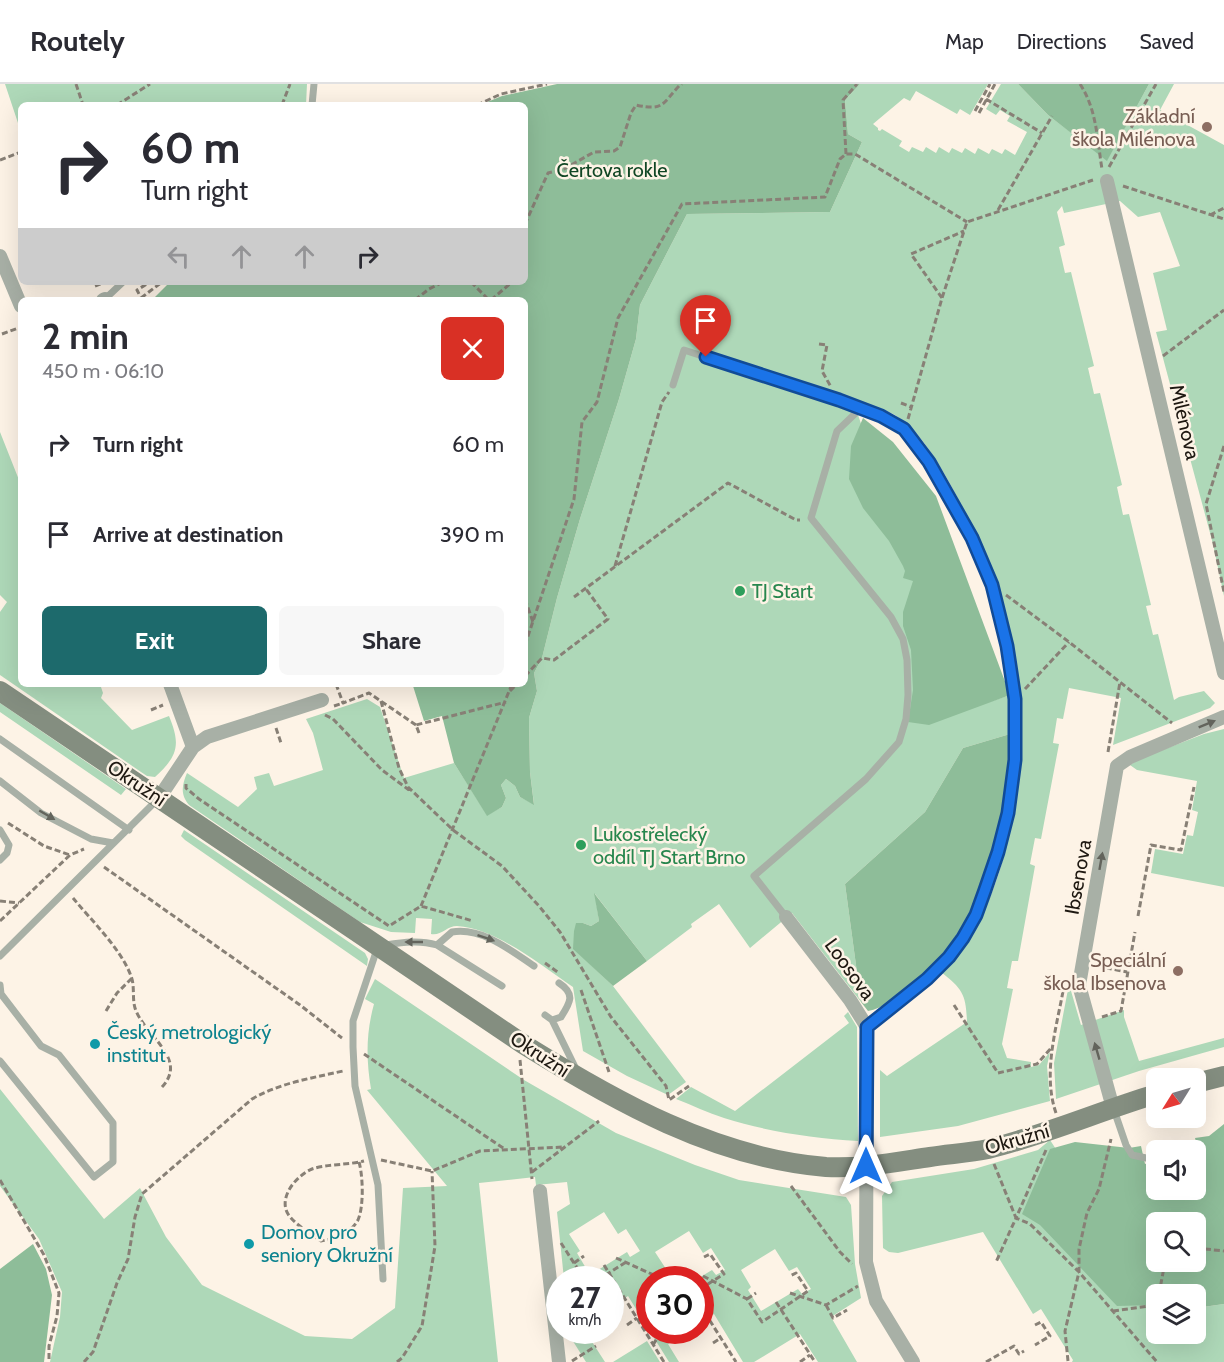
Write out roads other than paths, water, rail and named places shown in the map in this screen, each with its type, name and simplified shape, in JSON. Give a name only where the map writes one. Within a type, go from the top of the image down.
[{"type":"street","name":"Milénova","points":[[1105,179],[1152,364],[1224,673]]},
{"type":"street","points":[[0,256],[18,299]]},
{"type":"street","points":[[171,687],[193,747]]},
{"type":"street","name":"Okružní","points":[[0,691],[523,1044],[580,1080],[636,1109],[729,1148],[778,1160],[826,1167],[866,1166],[988,1149],[1061,1126],[1115,1116],[1146,1100]]},
{"type":"street","points":[[159,798],[193,747],[207,737],[322,707]]},
{"type":"street","name":"Ibsenova","points":[[1115,1116],[1079,985],[1118,766],[1130,758],[1224,717]]},
{"type":"street","name":"Loosova","points":[[786,917],[850,1000],[867,1027],[867,1262],[876,1301],[913,1362]]},
{"type":"street","points":[[1206,1080],[1224,1076]]},
{"type":"street","points":[[536,1187],[559,1362]]},
{"type":"lane","points":[[312,102],[314,84]]},
{"type":"lane","points":[[106,297],[120,285]]},
{"type":"lane","points":[[673,385],[684,350],[839,400],[881,416],[904,429],[949,494],[972,538],[992,585],[1007,646],[1015,699],[1015,760],[1008,813],[998,852],[976,915],[949,957],[927,979],[867,1027]]},
{"type":"lane","points":[[786,917],[754,876],[883,762],[898,742],[906,719],[907,660],[903,639],[891,618],[811,518],[837,431],[861,408]]},
{"type":"lane","points":[[0,739],[129,830]]},
{"type":"lane","points":[[0,781],[41,813],[91,839],[113,843]]},
{"type":"lane","points":[[0,956],[159,798]]},
{"type":"lane","points":[[0,860],[7,853],[9,845],[2,833]]},
{"type":"lane","points":[[437,945],[452,933],[470,933],[492,939],[534,966]]},
{"type":"lane","points":[[383,1279],[378,1185],[355,1086],[353,1021],[378,946],[401,942],[425,942],[437,945],[502,986]]},
{"type":"lane","points":[[552,1020],[561,1017],[569,1005],[571,996],[568,988],[559,983]]},
{"type":"lane","points":[[0,986],[1,994],[41,1046],[59,1055],[112,1124],[113,1162],[94,1177],[0,1061]]},
{"type":"lane","points":[[545,1014],[552,1020],[580,1080]]},
{"type":"lane","points":[[1115,1116],[1132,1155],[1146,1158]]},
{"type":"place","name":"Základní škola Milénova","points":[[1207,127]]},
{"type":"place","name":"TJ Start","points":[[740,591]]},
{"type":"place","name":"Lukostřelecký oddíl TJ Start Brno","points":[[581,845]]},
{"type":"place","name":"Speciální škola Ibsenova","points":[[1178,971]]},
{"type":"place","name":"Český metrologický institut","points":[[95,1044]]},
{"type":"place","name":"Domov pro seniory Okružní","points":[[249,1244]]},
{"type":"park label","name":"Čertova rokle","points":[[612,170]]}]
